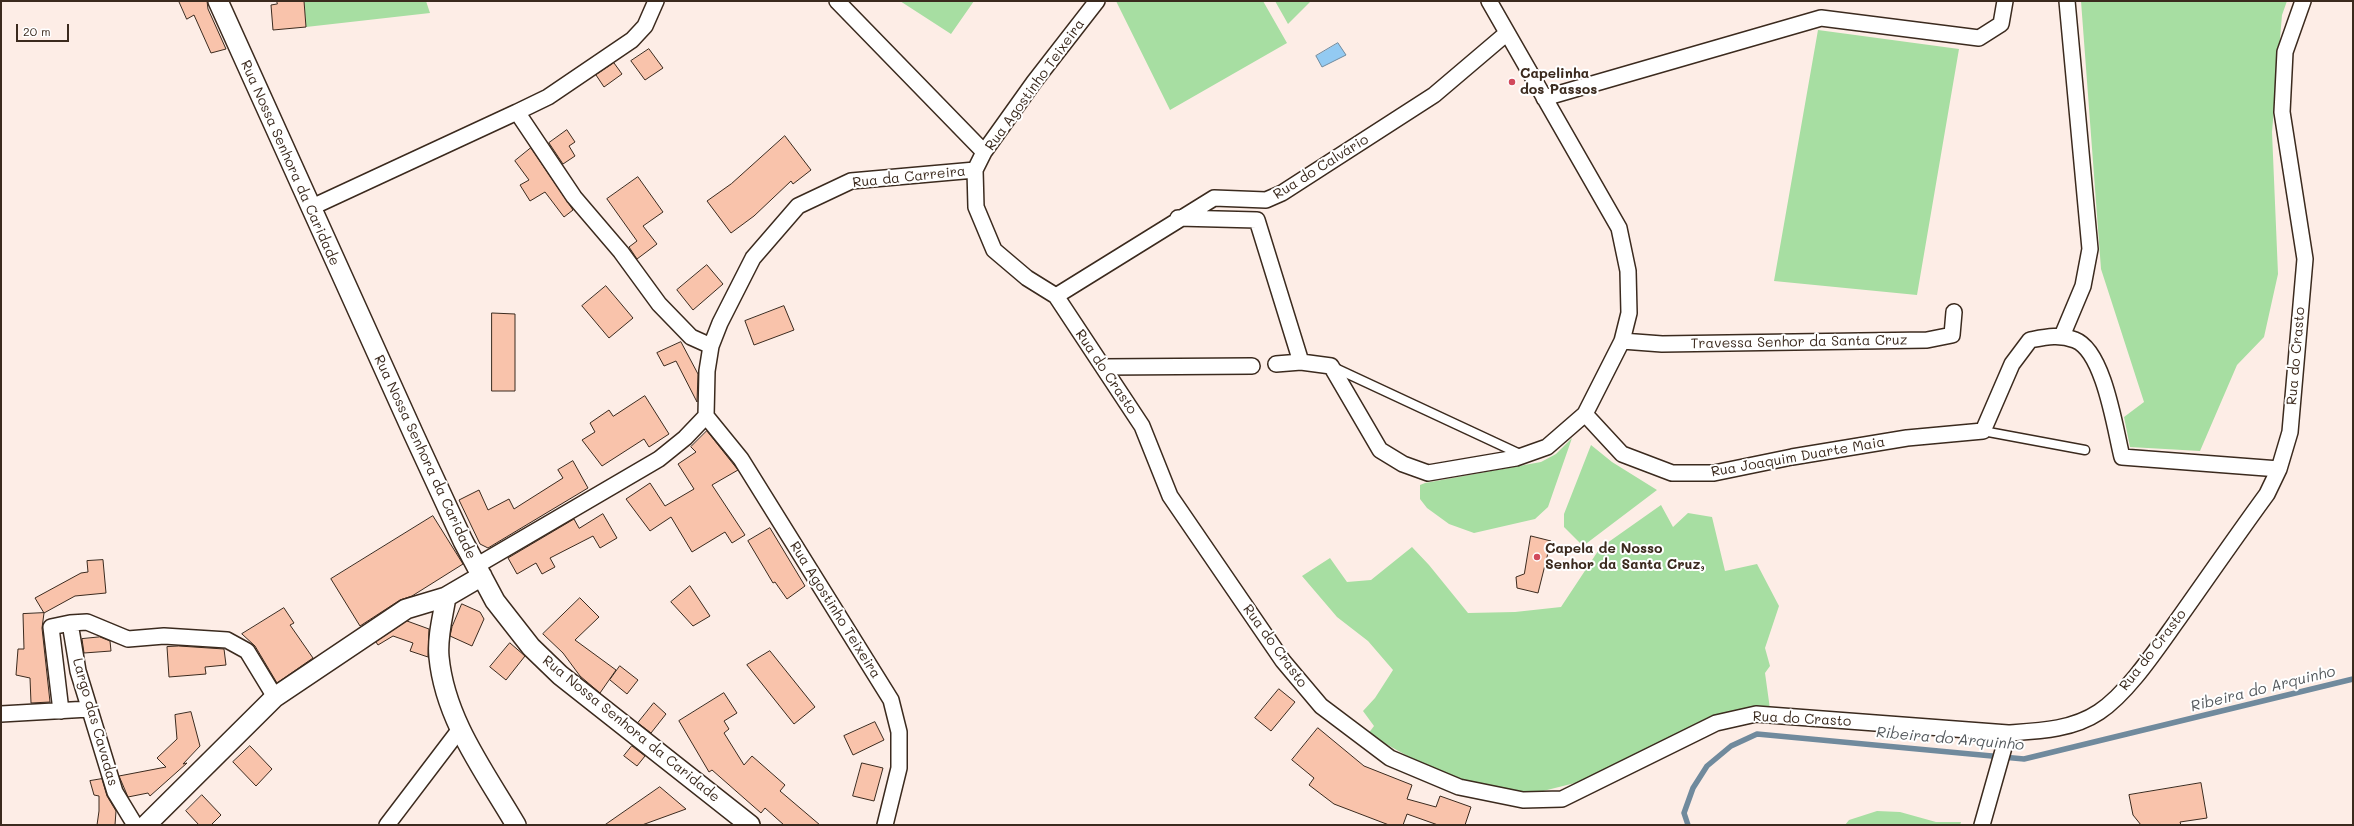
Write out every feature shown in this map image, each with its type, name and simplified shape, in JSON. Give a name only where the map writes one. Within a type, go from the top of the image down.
[{"type":"street","name":"Rua Nossa Senhora da Caridade","points":[[218,1],[310,208],[479,571],[495,601],[530,647],[560,675],[750,825]]},
{"type":"street","points":[[310,208],[548,98],[632,40],[646,26],[656,1]]},
{"type":"street","points":[[837,1],[984,152]]},
{"type":"street","name":"Rua Agostinho Teixeira","points":[[975,170],[984,152],[1034,82],[1097,1]]},
{"type":"street","points":[[1276,364],[1301,362],[1331,366],[1380,450],[1403,464],[1428,472],[1522,456],[1547,447],[1585,414],[1622,341],[1628,313],[1628,271],[1619,228],[1489,1]]},
{"type":"street","points":[[1544,98],[1821,18],[1979,38],[2000,24],[2005,1]]},
{"type":"street","points":[[2062,336],[2083,286],[2090,249],[2067,1]]},
{"type":"street","name":"Rua do Crasto","points":[[975,170],[976,207],[994,250],[1027,278],[1056,296],[1142,426],[1170,496],[1283,661],[1321,706],[1390,758],[1459,787],[1523,800],[1562,799],[1716,723],[1756,714],[2007,739],[2067,727],[2099,712],[2121,692],[2151,657],[2266,494],[2278,469],[2290,432],[2305,259],[2282,112],[2285,52],[2303,1]]},
{"type":"street","name":"Rua do Calvário","points":[[1056,296],[1178,218],[1214,198],[1266,200],[1282,193],[1434,95],[1507,33]]},
{"type":"street","points":[[517,112],[574,197],[621,252],[660,304],[691,336],[711,346]]},
{"type":"street","name":"Rua da Carreira","points":[[706,416],[707,371],[711,346],[720,323],[753,258],[798,206],[851,181],[975,170]]},
{"type":"street","points":[[1178,218],[1257,220],[1301,362]]},
{"type":"street","name":"Travessa Senhor da Santa Cruz","points":[[1622,341],[1662,344],[1927,340],[1952,335],[1954,312]]},
{"type":"street","points":[[1983,431],[2012,364],[2030,340],[2055,335],[2076,340],[2090,352],[2103,382],[2122,457],[2278,469]]},
{"type":"street","points":[[1104,367],[1252,366]]},
{"type":"street","name":"Rua Joaquim Duarte Maia","points":[[1585,414],[1622,454],[1672,473],[1714,472],[1792,457],[1907,438],[1983,431]]},
{"type":"street","points":[[146,825],[276,698],[406,610],[446,597],[479,571],[659,459],[685,438],[706,416]]},
{"type":"street","name":"Rua Agostinho Teixeira","points":[[706,416],[741,459],[890,700],[899,732],[898,768],[885,825]]},
{"type":"street","points":[[446,597],[440,628],[439,656],[443,684],[453,717],[516,825]]},
{"type":"street","points":[[70,623],[87,622],[128,639],[164,636],[227,640],[247,651],[276,698]]},
{"type":"street","name":"Largo das Cavadas","points":[[62,711],[51,627],[70,623],[78,671],[115,792],[135,825]]},
{"type":"street","points":[[1,714],[90,709]]},
{"type":"street","points":[[387,825],[460,729]]},
{"type":"street","points":[[1982,825],[2007,739]]},
{"type":"lane","points":[[1331,366],[1522,456]]},
{"type":"lane","name":"Rua Joaquim Duarte Maia","points":[[1983,431],[2085,450]]},
{"type":"green space","points":[[304,1],[426,1],[430,13],[306,27]]},
{"type":"green space","points":[[900,1],[974,1],[951,34]]},
{"type":"green space","points":[[1116,1],[1263,1],[1287,43],[1170,110]]},
{"type":"green space","points":[[1275,1],[1311,1],[1288,24]]},
{"type":"green space","points":[[2081,1],[2287,1],[2282,15],[2272,132],[2278,274],[2264,337],[2237,365],[2200,451],[2130,447],[2124,417],[2144,402],[2101,269]]},
{"type":"green space","points":[[1818,30],[1959,49],[1917,295],[1774,281]]},
{"type":"green space","points":[[1572,438],[1548,507],[1535,519],[1474,533],[1449,524],[1427,508],[1420,499],[1420,485],[1541,462],[1556,454]]},
{"type":"green space","points":[[1591,445],[1612,462],[1657,490],[1583,546],[1564,527],[1564,514]]},
{"type":"green space","points":[[1661,505],[1673,527],[1688,513],[1712,517],[1725,571],[1757,564],[1779,606],[1765,648],[1770,666],[1765,673],[1770,709],[1716,717],[1579,782],[1531,794],[1465,788],[1368,734],[1374,726],[1363,711],[1375,698],[1393,670],[1368,641],[1337,617],[1302,576],[1330,558],[1347,582],[1371,580],[1412,547],[1429,565],[1468,613],[1515,612],[1561,607],[1600,548]]},
{"type":"green space","points":[[1877,811],[1900,812],[1936,822],[1961,822],[1960,825],[1845,825],[1849,820]]},
{"type":"water","points":[[1338,43],[1346,55],[1322,67],[1316,56]]},
{"type":"building","points":[[179,1],[207,1],[208,9],[226,49],[211,53],[194,15],[187,19]]},
{"type":"building","points":[[277,1],[304,1],[306,27],[273,30],[271,5],[277,4]]},
{"type":"building","points":[[649,49],[663,68],[645,80],[631,61]]},
{"type":"building","points":[[614,63],[622,74],[604,87],[596,75]]},
{"type":"building","points":[[567,130],[575,142],[569,146],[575,156],[563,164],[549,143]]},
{"type":"building","points":[[785,136],[811,170],[793,184],[791,181],[754,216],[731,233],[707,201],[731,184]]},
{"type":"building","points":[[531,148],[573,210],[564,217],[545,192],[530,201],[520,185],[529,180],[515,161]]},
{"type":"building","points":[[638,177],[663,212],[643,226],[657,244],[637,259],[629,247],[637,241],[607,199]]},
{"type":"building","points":[[707,265],[723,284],[693,310],[677,290]]},
{"type":"building","points":[[606,286],[633,318],[609,338],[582,306]]},
{"type":"building","points":[[784,306],[794,330],[754,345],[745,321]]},
{"type":"building","points":[[492,313],[515,314],[515,391],[492,391]]},
{"type":"building","points":[[681,342],[698,374],[697,402],[676,361],[664,366],[657,353]]},
{"type":"building","points":[[645,396],[669,434],[649,447],[644,439],[602,466],[582,440],[595,432],[590,423],[609,410],[613,416]]},
{"type":"building","points":[[707,431],[738,470],[712,485],[745,535],[732,543],[725,532],[692,552],[671,517],[650,531],[626,499],[650,483],[665,506],[694,489],[678,464],[696,452],[691,447]]},
{"type":"building","points":[[573,461],[588,488],[488,548],[480,544],[459,500],[479,490],[488,510],[509,499],[514,509],[563,478],[558,470]]},
{"type":"building","points":[[603,514],[617,538],[600,548],[593,536],[550,558],[555,567],[542,574],[536,563],[517,574],[508,558],[574,519],[579,528]]},
{"type":"building","points":[[433,516],[463,564],[412,596],[400,600],[360,626],[331,579]]},
{"type":"building","points":[[770,528],[805,586],[787,599],[775,582],[773,583],[748,541]]},
{"type":"building","name":"Capela de Nosso Senhor da Santa Cruz,","points":[[1531,536],[1551,541],[1538,593],[1517,588],[1516,577],[1524,574]]},
{"type":"building","points":[[103,560],[106,593],[75,596],[44,613],[35,598],[81,573],[88,572],[87,561]]},
{"type":"building","points":[[690,586],[710,616],[693,626],[671,602]]},
{"type":"building","points":[[580,598],[599,617],[575,640],[616,670],[600,693],[580,676],[563,653],[543,634]]},
{"type":"building","points":[[462,604],[480,612],[484,619],[472,646],[450,636],[452,627]]},
{"type":"building","points":[[284,608],[294,623],[290,625],[313,658],[277,683],[255,646],[242,634]]},
{"type":"building","points":[[44,613],[42,628],[50,702],[31,703],[30,678],[16,675],[18,649],[24,649],[23,614]]},
{"type":"building","points":[[407,621],[429,629],[428,657],[410,651],[413,643],[393,636],[378,645],[376,642]]},
{"type":"building","points":[[100,637],[110,641],[111,651],[84,653],[82,639]]},
{"type":"building","points":[[510,643],[525,656],[506,680],[490,667]]},
{"type":"building","points":[[179,646],[224,649],[226,665],[205,667],[206,674],[169,677],[167,647]]},
{"type":"building","points":[[770,651],[815,707],[794,724],[747,665]]},
{"type":"building","points":[[620,666],[638,680],[627,694],[610,680]]},
{"type":"building","points":[[1279,689],[1295,702],[1271,731],[1255,718]]},
{"type":"building","points":[[724,693],[737,713],[724,721],[729,729],[724,733],[744,765],[752,756],[785,785],[780,791],[820,825],[784,825],[765,808],[761,813],[712,770],[709,772],[679,721]]},
{"type":"building","points":[[654,703],[666,714],[651,733],[638,723]]},
{"type":"building","points":[[191,712],[200,746],[183,764],[187,763],[150,796],[148,793],[128,797],[119,776],[166,767],[157,758],[177,739],[175,715]]},
{"type":"building","points":[[875,722],[884,740],[853,755],[844,736]]},
{"type":"building","points":[[1318,728],[1364,766],[1412,785],[1407,799],[1436,807],[1440,796],[1471,807],[1465,825],[1438,825],[1407,814],[1403,825],[1389,825],[1334,804],[1309,785],[1314,778],[1292,760]]},
{"type":"building","points":[[250,746],[272,769],[256,786],[233,762]]},
{"type":"building","points":[[632,746],[645,756],[637,766],[624,756]]},
{"type":"building","points":[[862,763],[883,768],[874,801],[853,796]]},
{"type":"building","points":[[102,779],[107,796],[116,811],[115,825],[97,825],[99,796],[94,795],[90,781]]},
{"type":"building","points":[[2201,783],[2207,818],[2180,822],[2181,825],[2141,825],[2133,815],[2129,795]]},
{"type":"building","points":[[660,787],[686,809],[642,825],[605,825]]},
{"type":"building","points":[[202,795],[221,815],[211,825],[199,825],[186,811]]},
{"type":"waterway","name":"Ribeira do Arquinho","points":[[1688,825],[1684,813],[1693,788],[1707,766],[1731,746],[1757,734],[2024,759],[2353,679]]},
{"type":"place","name":"Capelinha dos Passos","points":[[1512,82]]},
{"type":"place","name":"Capela de Nosso Senhor da Santa Cruz,","points":[[1537,557]]}]
